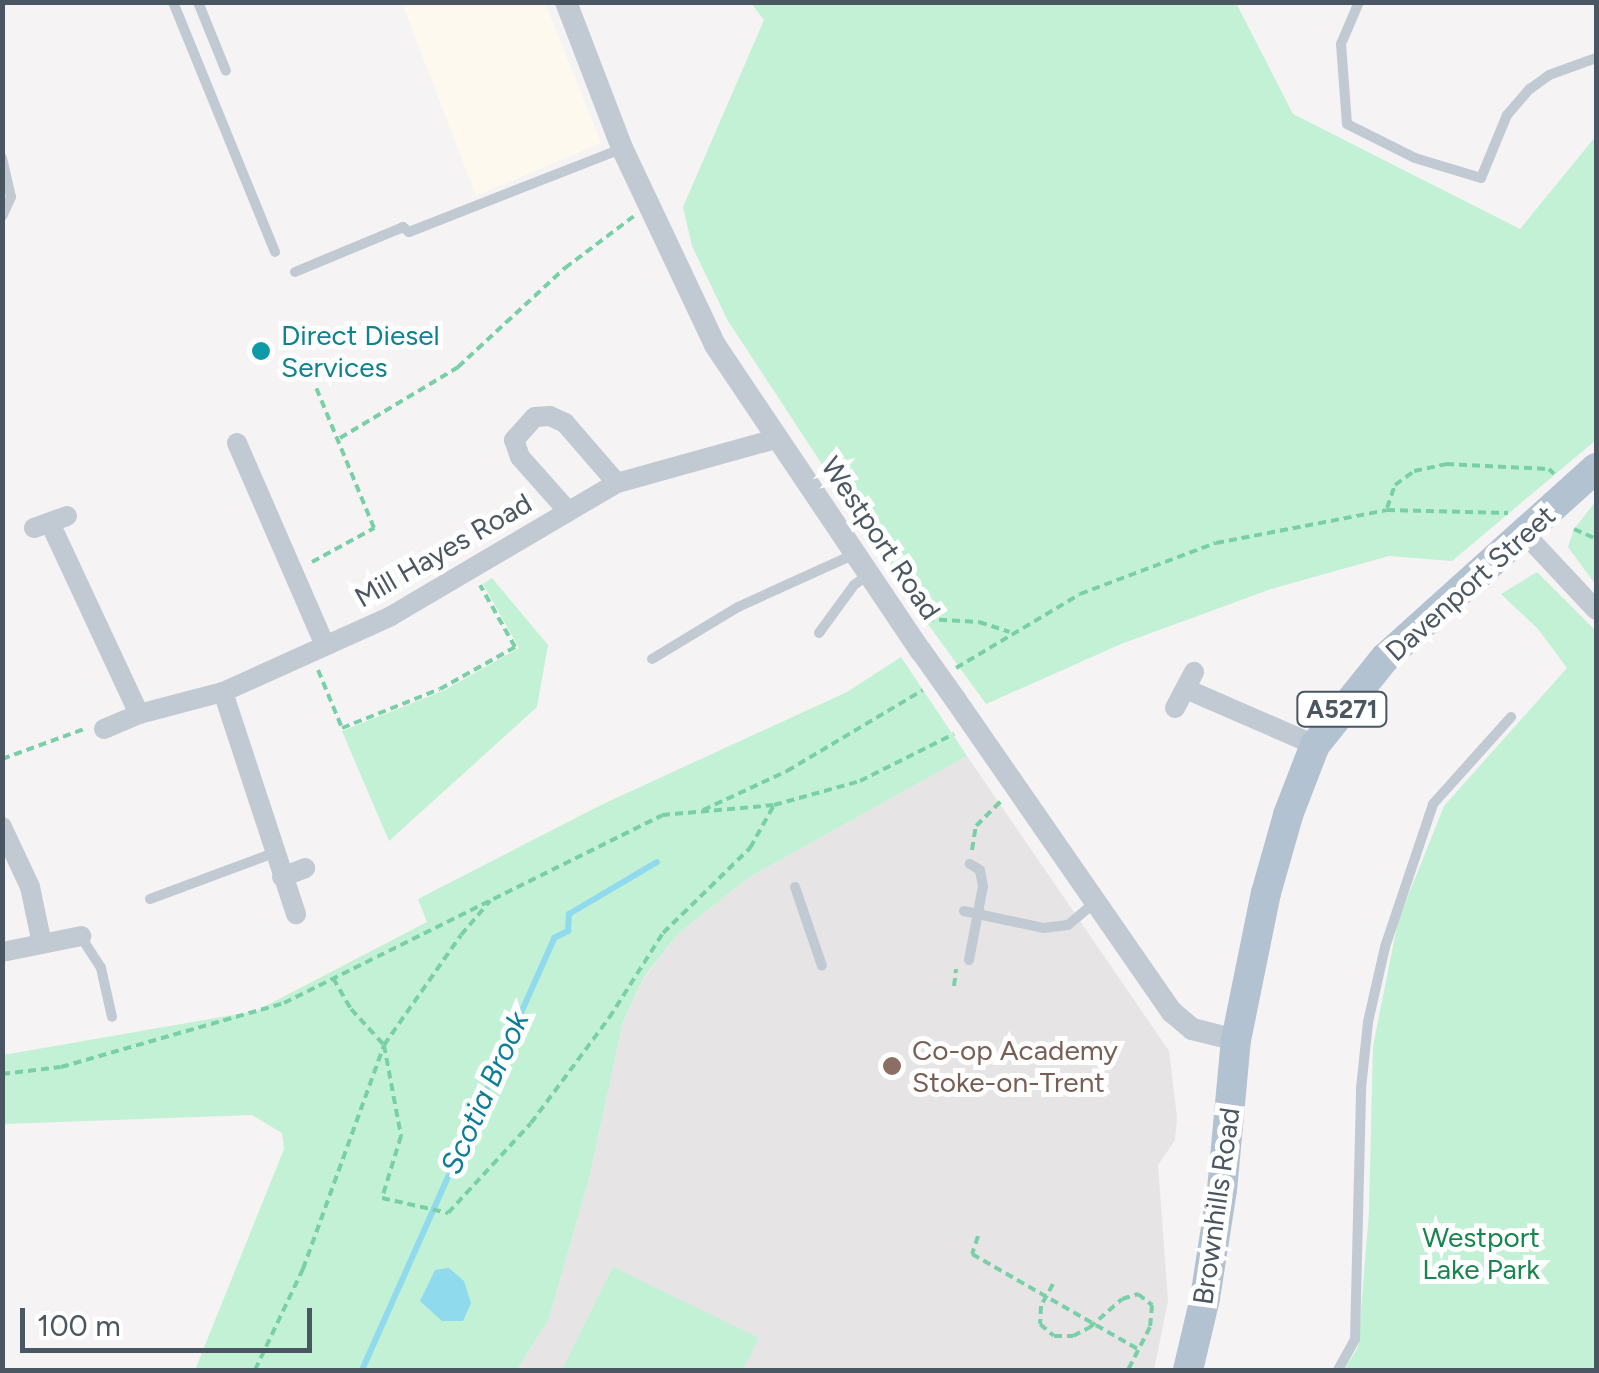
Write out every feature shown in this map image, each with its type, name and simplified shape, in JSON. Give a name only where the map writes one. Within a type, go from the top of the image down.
[{"type":"main road","name":"Davenport Street","points":[[1236,1040],[1266,893],[1288,816],[1315,746],[1386,658],[1518,524],[1571,491],[1596,468]]},
{"type":"main road","name":"Brownhills Road","points":[[1188,1370],[1205,1298],[1222,1190],[1236,1040]]},
{"type":"street","name":"Westport Road","points":[[566,2],[647,206],[715,345],[1172,1012],[1192,1028],[1236,1040]]},
{"type":"street","points":[[567,510],[520,457],[514,440],[535,417],[550,416],[565,422],[616,483]]},
{"type":"street","name":"Mill Hayes Road","points":[[104,729],[139,714],[223,692],[391,616],[616,483],[776,439]]},
{"type":"street","points":[[237,443],[294,572],[318,648]]},
{"type":"street","points":[[50,522],[139,714]]},
{"type":"street","points":[[1518,524],[1596,610]]},
{"type":"street","points":[[1175,708],[1190,680],[1315,746]]},
{"type":"street","points":[[223,692],[296,914]]},
{"type":"street","points":[[2,826],[30,888],[42,944]]},
{"type":"street","points":[[282,877],[305,868]]},
{"type":"street","points":[[2,952],[81,936]]},
{"type":"lane","points":[[174,2],[275,252]]},
{"type":"lane","points":[[198,2],[226,70]]},
{"type":"lane","points":[[1358,2],[1341,44],[1347,124],[1415,158],[1482,178],[1508,115],[1530,89],[1548,76],[1596,58]]},
{"type":"lane","points":[[295,272],[402,228],[410,232],[622,148]]},
{"type":"lane","points":[[2,158],[11,197],[2,216]]},
{"type":"lane","points":[[652,659],[738,608],[856,554]]},
{"type":"lane","points":[[818,633],[854,585],[869,574]]},
{"type":"lane","points":[[1338,1370],[1354,1338],[1360,1088],[1368,1022],[1385,946],[1433,804],[1512,717]]},
{"type":"lane","points":[[150,899],[274,853]]},
{"type":"lane","points":[[969,960],[978,914],[980,870],[970,864]]},
{"type":"lane","points":[[794,887],[822,966]]},
{"type":"lane","points":[[964,912],[1043,928],[1068,925],[1095,902]]},
{"type":"lane","points":[[81,936],[100,968],[112,1017]]},
{"type":"path","points":[[340,438],[458,366],[565,268],[647,206]]},
{"type":"path","points":[[294,572],[374,528],[315,385]]},
{"type":"path","points":[[1387,510],[1396,485],[1414,471],[1446,464],[1549,468],[1571,491]]},
{"type":"path","points":[[953,670],[1080,594],[1216,543],[1387,510],[1518,524]]},
{"type":"path","points":[[1574,528],[1596,539]]},
{"type":"path","points":[[318,648],[342,728],[440,689],[515,647],[471,568]]},
{"type":"path","points":[[896,613],[980,622],[1012,633]]},
{"type":"path","points":[[699,812],[787,771],[934,683]]},
{"type":"path","points":[[2,1074],[61,1067],[284,1003],[662,815],[774,805],[860,780],[972,724]]},
{"type":"path","points":[[2,759],[80,728],[104,729]]},
{"type":"path","points":[[970,864],[976,826],[996,804],[1018,790]]},
{"type":"path","points":[[333,978],[352,1009],[384,1045],[401,1136],[382,1198],[448,1213],[532,1123],[664,933],[750,848],[774,805]]},
{"type":"path","points":[[255,1370],[304,1270],[384,1045],[460,935],[494,898]]},
{"type":"path","points":[[978,1236],[972,1254],[1138,1348]]},
{"type":"path","points":[[1053,1284],[1040,1324],[1054,1336],[1073,1336],[1094,1324],[1122,1299],[1138,1294],[1152,1305],[1150,1327],[1128,1370]]},
{"type":"shaded area","points":[[402,3],[545,3],[601,143],[476,196]]},
{"type":"shaded area","name":"Co-op Academy Stoke-on-Trent","points":[[967,756],[1169,1051],[1177,1117],[1175,1140],[1158,1165],[1168,1301],[1154,1370],[517,1370],[549,1319],[589,1179],[623,1022],[644,978],[678,934],[748,878]]},
{"type":"green space","points":[[751,3],[1236,3],[1293,114],[1520,229],[1596,136],[1596,440],[1452,561],[1389,556],[1271,589],[1121,644],[986,704],[917,609],[728,321],[692,246],[683,207],[764,20]]},
{"type":"green space","points":[[1596,501],[1596,585],[1568,547],[1574,529]]},
{"type":"green space","name":"Westport Lake Park","points":[[1537,572],[1596,631],[1596,1370],[1344,1370],[1358,1347],[1369,1212],[1373,1046],[1398,921],[1444,806],[1567,668],[1538,629],[1501,594]]},
{"type":"green space","points":[[492,578],[548,645],[537,707],[389,841],[342,731],[443,691],[519,648],[483,584]]},
{"type":"green space","points":[[901,657],[967,756],[748,878],[678,934],[644,977],[623,1022],[589,1179],[549,1319],[517,1370],[195,1370],[284,1149],[282,1133],[252,1115],[3,1124],[3,1055],[256,1011],[427,922],[418,899],[603,804],[847,692]]},
{"type":"green space","points":[[613,1267],[759,1338],[743,1370],[562,1370]]},
{"type":"water","points":[[449,1268],[464,1281],[471,1303],[463,1321],[442,1321],[420,1301],[435,1270]]},
{"type":"waterway","name":"Scotia Brook","points":[[362,1370],[554,938],[568,931],[569,914],[657,862]]},
{"type":"place","name":"Direct Diesel Services","points":[[261,351]]},
{"type":"place","name":"Co-op Academy Stoke-on-Trent","points":[[892,1066]]}]
